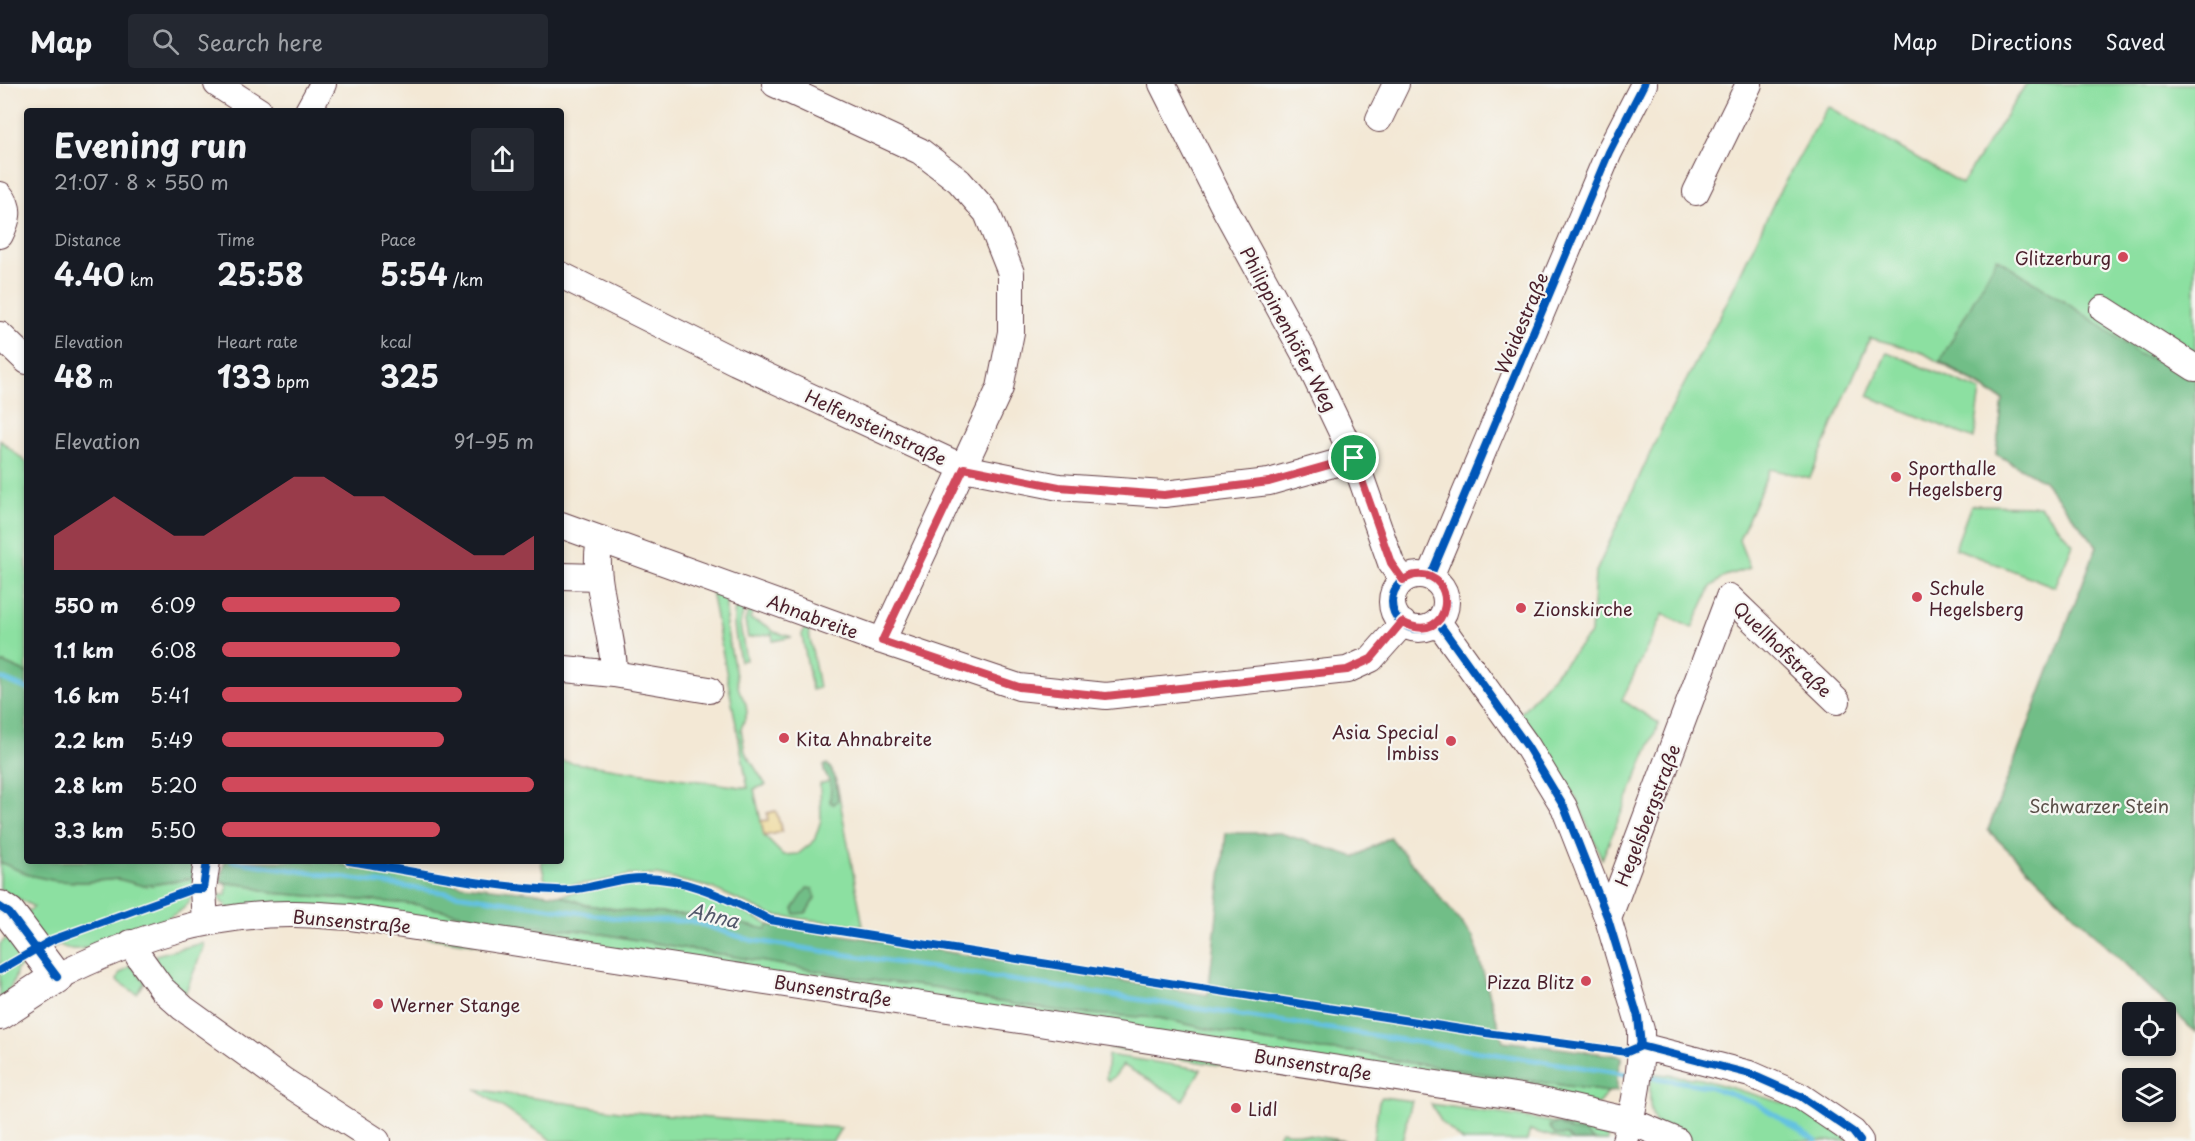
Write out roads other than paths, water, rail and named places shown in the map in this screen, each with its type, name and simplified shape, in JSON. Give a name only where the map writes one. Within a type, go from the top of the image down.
[{"type":"main road","points":[[0,907],[9,913],[57,977]]},
{"type":"main road","name":"Bunsenstraße","points":[[0,1014],[57,977]]},
{"type":"street","points":[[216,84],[254,108]]},
{"type":"street","points":[[310,108],[323,84]]},
{"type":"street","points":[[775,84],[920,152],[959,181],[987,213],[1011,273],[1011,332],[1000,388],[882,641]]},
{"type":"street","name":"Philippinenhöfer Weg","points":[[1162,84],[1225,209],[1304,353],[1354,458],[1391,563],[1403,580]]},
{"type":"street","points":[[1379,119],[1396,84]]},
{"type":"street","name":"Weidestraße","points":[[1430,577],[1609,152],[1644,84]]},
{"type":"street","points":[[1696,192],[1749,84]]},
{"type":"street","points":[[0,195],[8,210],[8,219],[0,235]]},
{"type":"street","name":"Helfensteinstraße","points":[[564,276],[736,362],[964,468],[1059,487],[1164,495],[1269,482],[1354,458]]},
{"type":"street","points":[[2103,309],[2195,368]]},
{"type":"street","points":[[0,335],[24,358]]},
{"type":"street","name":"Ahnabreite","points":[[564,526],[882,641],[1019,687],[1106,696],[1347,670],[1371,659],[1402,622]]},
{"type":"street","points":[[601,539],[597,556],[599,577],[614,656],[614,674]]},
{"type":"street","points":[[1416,574],[1430,577],[1441,586],[1446,598],[1445,611],[1438,622],[1426,628],[1413,628],[1402,622],[1394,613],[1392,595],[1403,580],[1416,574]]},
{"type":"street","points":[[564,576],[599,577]]},
{"type":"street","name":"Quellhofstraße","points":[[1729,597],[1837,701]]},
{"type":"street","name":"Hegelsbergstraße","points":[[1608,919],[1729,597]]},
{"type":"street","points":[[1438,622],[1527,746],[1564,807],[1608,919],[1638,1017],[1641,1053],[1636,1094],[1639,1133]]},
{"type":"street","points":[[565,669],[614,674],[710,690]]},
{"type":"street","points":[[205,870],[205,922]]},
{"type":"street","name":"Bunsenstraße","points":[[57,977],[94,958],[131,943],[177,928],[205,922],[294,914],[350,917],[1533,1099],[1639,1133],[1677,1141]]},
{"type":"street","points":[[131,943],[162,989],[183,1008],[284,1081],[377,1141]]},
{"type":"street","points":[[1641,1053],[1750,1074],[1760,1078],[1800,1096],[1853,1132],[1860,1141]]},
{"type":"waterway","name":"Ahna","points":[[0,678],[24,688]]},
{"type":"waterway","name":"Ahna","points":[[252,864],[636,921],[691,921],[750,940],[1632,1075]]},
{"type":"waterway","name":"Ahna","points":[[1644,1076],[1707,1086],[1756,1103],[1816,1141]]},
{"type":"place","name":"Glitzerburg","points":[[2123,257]]},
{"type":"place","name":"Sporthalle Hegelsberg","points":[[1896,477]]},
{"type":"place","name":"Schule Hegelsberg","points":[[1917,597]]},
{"type":"place","name":"Zionskirche","points":[[1521,608]]},
{"type":"place","name":"Kita Ahnabreite","points":[[784,738]]},
{"type":"place","name":"Asia Special Imbiss","points":[[1451,741]]},
{"type":"place","name":"Pizza Blitz","points":[[1586,981]]},
{"type":"place","name":"Werner Stange","points":[[378,1004]]},
{"type":"place","name":"Lidl","points":[[1236,1108]]},
{"type":"park label","name":"Schwarzer Stein","points":[[2099,805]]}]
